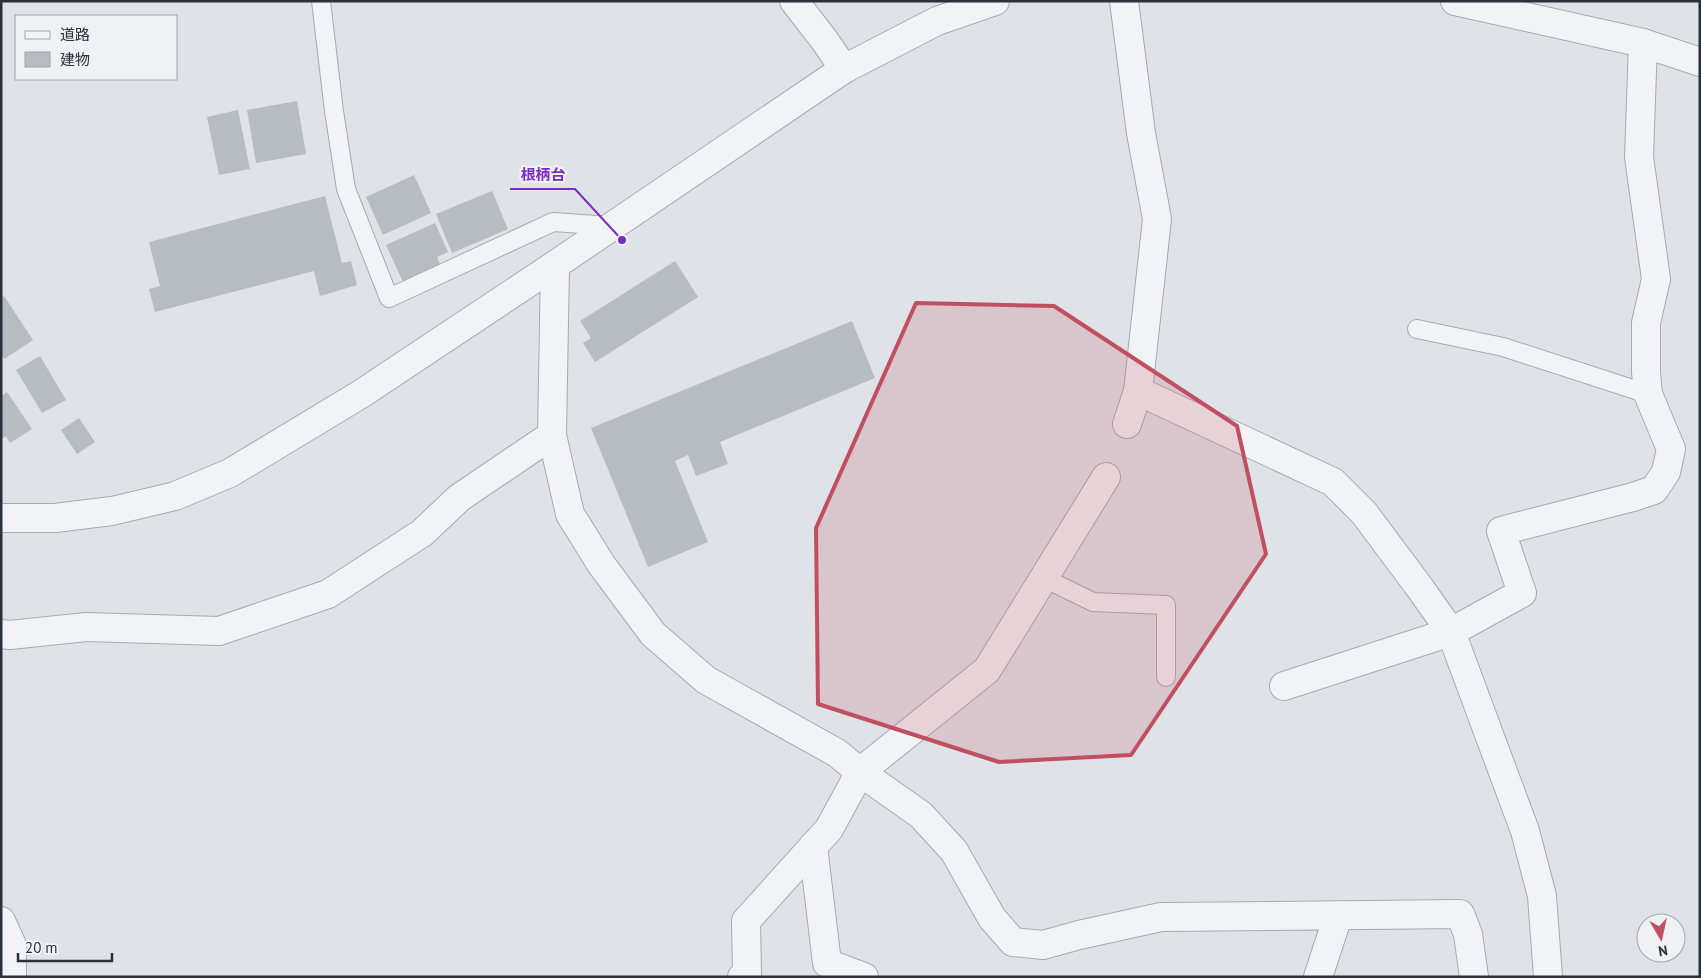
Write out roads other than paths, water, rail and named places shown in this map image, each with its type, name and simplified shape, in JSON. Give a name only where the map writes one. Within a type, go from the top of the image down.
[{"type":"street","points":[[794,1],[844,68]]},
{"type":"street","points":[[1,518],[55,518],[112,511],[175,496],[230,474],[360,394],[555,265],[844,68],[937,21],[995,1]]},
{"type":"street","points":[[1124,1],[1141,133],[1157,219],[1138,391],[1127,424]]},
{"type":"street","points":[[1455,1],[1643,43],[1700,62]]},
{"type":"street","points":[[1284,686],[1451,632],[1522,593],[1501,531],[1654,490],[1666,472],[1671,449],[1648,394],[1646,372],[1646,323],[1656,279],[1640,157],[1643,43]]},
{"type":"street","points":[[555,265],[552,435],[570,514],[600,564],[653,634],[706,680],[837,753],[860,772],[921,814],[954,851],[992,918],[1013,942],[1043,945],[1161,917],[1460,914],[1468,934],[1474,977]]},
{"type":"street","points":[[1138,391],[1333,482],[1364,513],[1451,632],[1525,831],[1542,896],[1548,977]]},
{"type":"street","points":[[1,634],[10,635],[86,627],[220,631],[328,594],[422,533],[459,498],[552,435]]},
{"type":"street","points":[[742,977],[747,972],[746,921],[829,829],[860,772],[986,670],[1106,477]]},
{"type":"street","points":[[813,846],[827,963],[864,977]]},
{"type":"street","points":[[1318,977],[1338,916]]},
{"type":"street","points":[[1,920],[12,945],[12,977]]},
{"type":"street","points":[[1,973],[7,977]]},
{"type":"lane","points":[[321,1],[334,111],[346,189],[389,298],[552,222],[611,226]]},
{"type":"lane","points":[[1417,329],[1503,347],[1648,394]]},
{"type":"lane","points":[[1044,578],[1093,602],[1166,605],[1166,677]]},
{"type":"place","name":"根柄台","points":[[622,240]]}]
